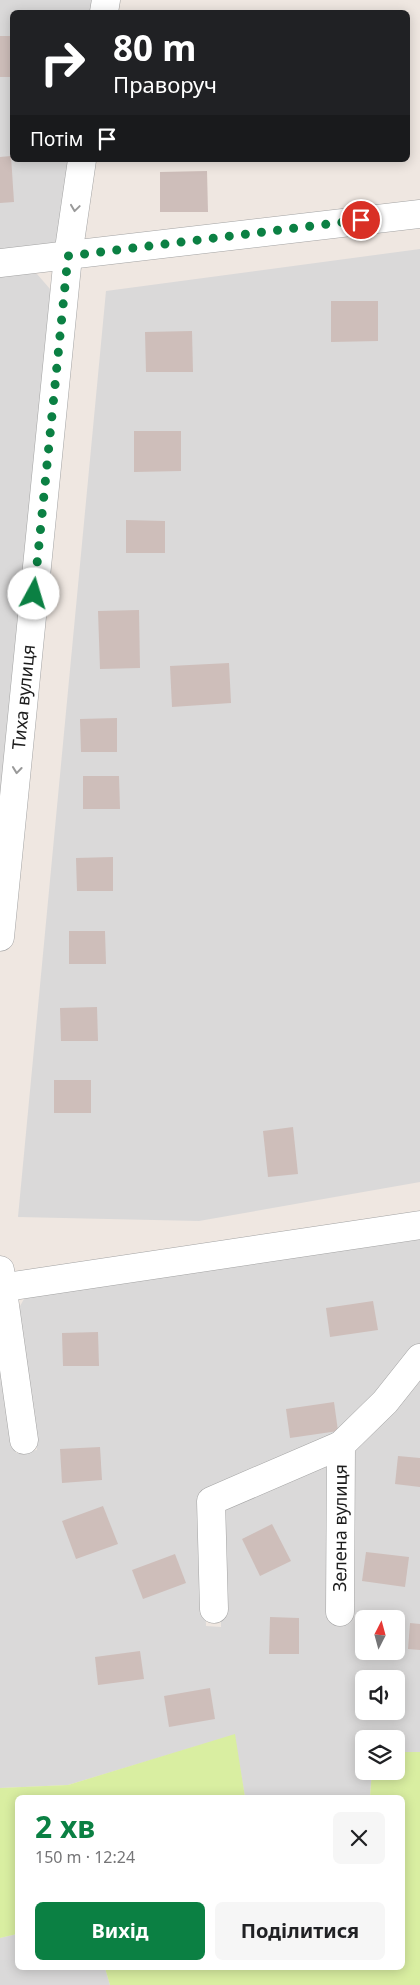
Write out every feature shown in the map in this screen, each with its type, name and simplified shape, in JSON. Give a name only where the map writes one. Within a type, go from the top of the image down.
[{"type":"street","name":"Тиха вулиця","points":[[0,937],[68,256],[82,162]]},
{"type":"street","points":[[0,263],[420,214]]},
{"type":"street","points":[[24,1440],[1,1282],[420,1225]]},
{"type":"street","name":"Зелена вулиця","points":[[214,1609],[211,1501],[341,1445],[385,1402],[420,1358]]},
{"type":"street","name":"Зелена вулиця","points":[[340,1612],[341,1445]]},
{"type":"shaded area","points":[[0,0],[97,0],[95,10],[10,10],[10,162],[74,162],[58,244],[0,259]]},
{"type":"shaded area","points":[[420,249],[420,1182],[199,1221],[18,1217],[106,291]]},
{"type":"shaded area","points":[[16,271],[37,274],[50,289],[54,305],[0,839],[0,272]]},
{"type":"shaded area","points":[[420,1234],[420,1348],[339,1439],[203,1499],[206,1626],[221,1627],[217,1511],[348,1450],[420,1370],[420,1752],[405,1752],[405,1730],[355,1730],[355,1780],[371,1780],[370,1795],[245,1795],[234,1735],[68,1785],[0,1788],[0,1330],[16,1453],[37,1450],[19,1321],[19,1308],[25,1297]]},
{"type":"shaded area","points":[[15,1934],[15,1970],[106,1970],[110,1985],[0,1985],[0,1938]]},
{"type":"green space","points":[[235,1734],[245,1795],[15,1795],[15,1934],[0,1938],[0,1788],[68,1785]]},
{"type":"green space","points":[[405,1752],[420,1752],[420,1985],[110,1985],[106,1970],[405,1970],[405,1795],[370,1795],[371,1780],[405,1780]]},
{"type":"building","points":[[0,36],[10,36],[10,77],[0,77]]},
{"type":"building","points":[[10,156],[14,202],[0,203],[0,157]]},
{"type":"building","points":[[207,171],[208,212],[160,212],[160,172]]},
{"type":"building","points":[[331,301],[378,301],[378,341],[331,342]]},
{"type":"building","points":[[192,331],[193,372],[146,372],[145,332]]},
{"type":"building","points":[[134,431],[181,431],[181,471],[134,472]]},
{"type":"building","points":[[126,520],[165,521],[165,553],[126,553]]},
{"type":"building","points":[[139,610],[140,668],[100,669],[98,611]]},
{"type":"building","points":[[229,663],[231,703],[172,707],[170,666]]},
{"type":"building","points":[[117,718],[117,752],[81,752],[80,719]]},
{"type":"building","points":[[83,776],[119,776],[120,809],[83,809]]},
{"type":"building","points":[[113,857],[113,891],[77,891],[76,858]]},
{"type":"building","points":[[69,931],[105,931],[106,964],[69,964]]},
{"type":"building","points":[[97,1007],[98,1041],[61,1041],[60,1008]]},
{"type":"building","points":[[54,1080],[91,1080],[91,1113],[54,1113]]},
{"type":"building","points":[[293,1127],[298,1174],[268,1177],[263,1131]]},
{"type":"building","points":[[373,1301],[378,1330],[330,1337],[326,1308]]},
{"type":"building","points":[[98,1332],[99,1366],[63,1366],[62,1333]]},
{"type":"building","points":[[334,1402],[338,1431],[290,1438],[286,1409]]},
{"type":"building","points":[[100,1447],[102,1480],[62,1483],[60,1449]]},
{"type":"building","points":[[398,1456],[420,1458],[420,1487],[395,1484]]},
{"type":"building","points":[[103,1506],[118,1544],[76,1559],[62,1521]]},
{"type":"building","points":[[272,1524],[291,1561],[260,1576],[242,1539]]},
{"type":"building","points":[[366,1552],[409,1557],[405,1587],[362,1581]]},
{"type":"building","points":[[175,1554],[186,1583],[143,1599],[132,1570]]},
{"type":"building","points":[[270,1617],[299,1618],[299,1654],[269,1654]]},
{"type":"building","points":[[410,1623],[420,1624],[420,1650],[408,1649]]},
{"type":"building","points":[[140,1651],[144,1679],[98,1685],[95,1657]]},
{"type":"building","points":[[210,1688],[215,1719],[169,1727],[164,1696]]},
{"type":"route","points":[[34,594],[68,256],[361,220]]}]
